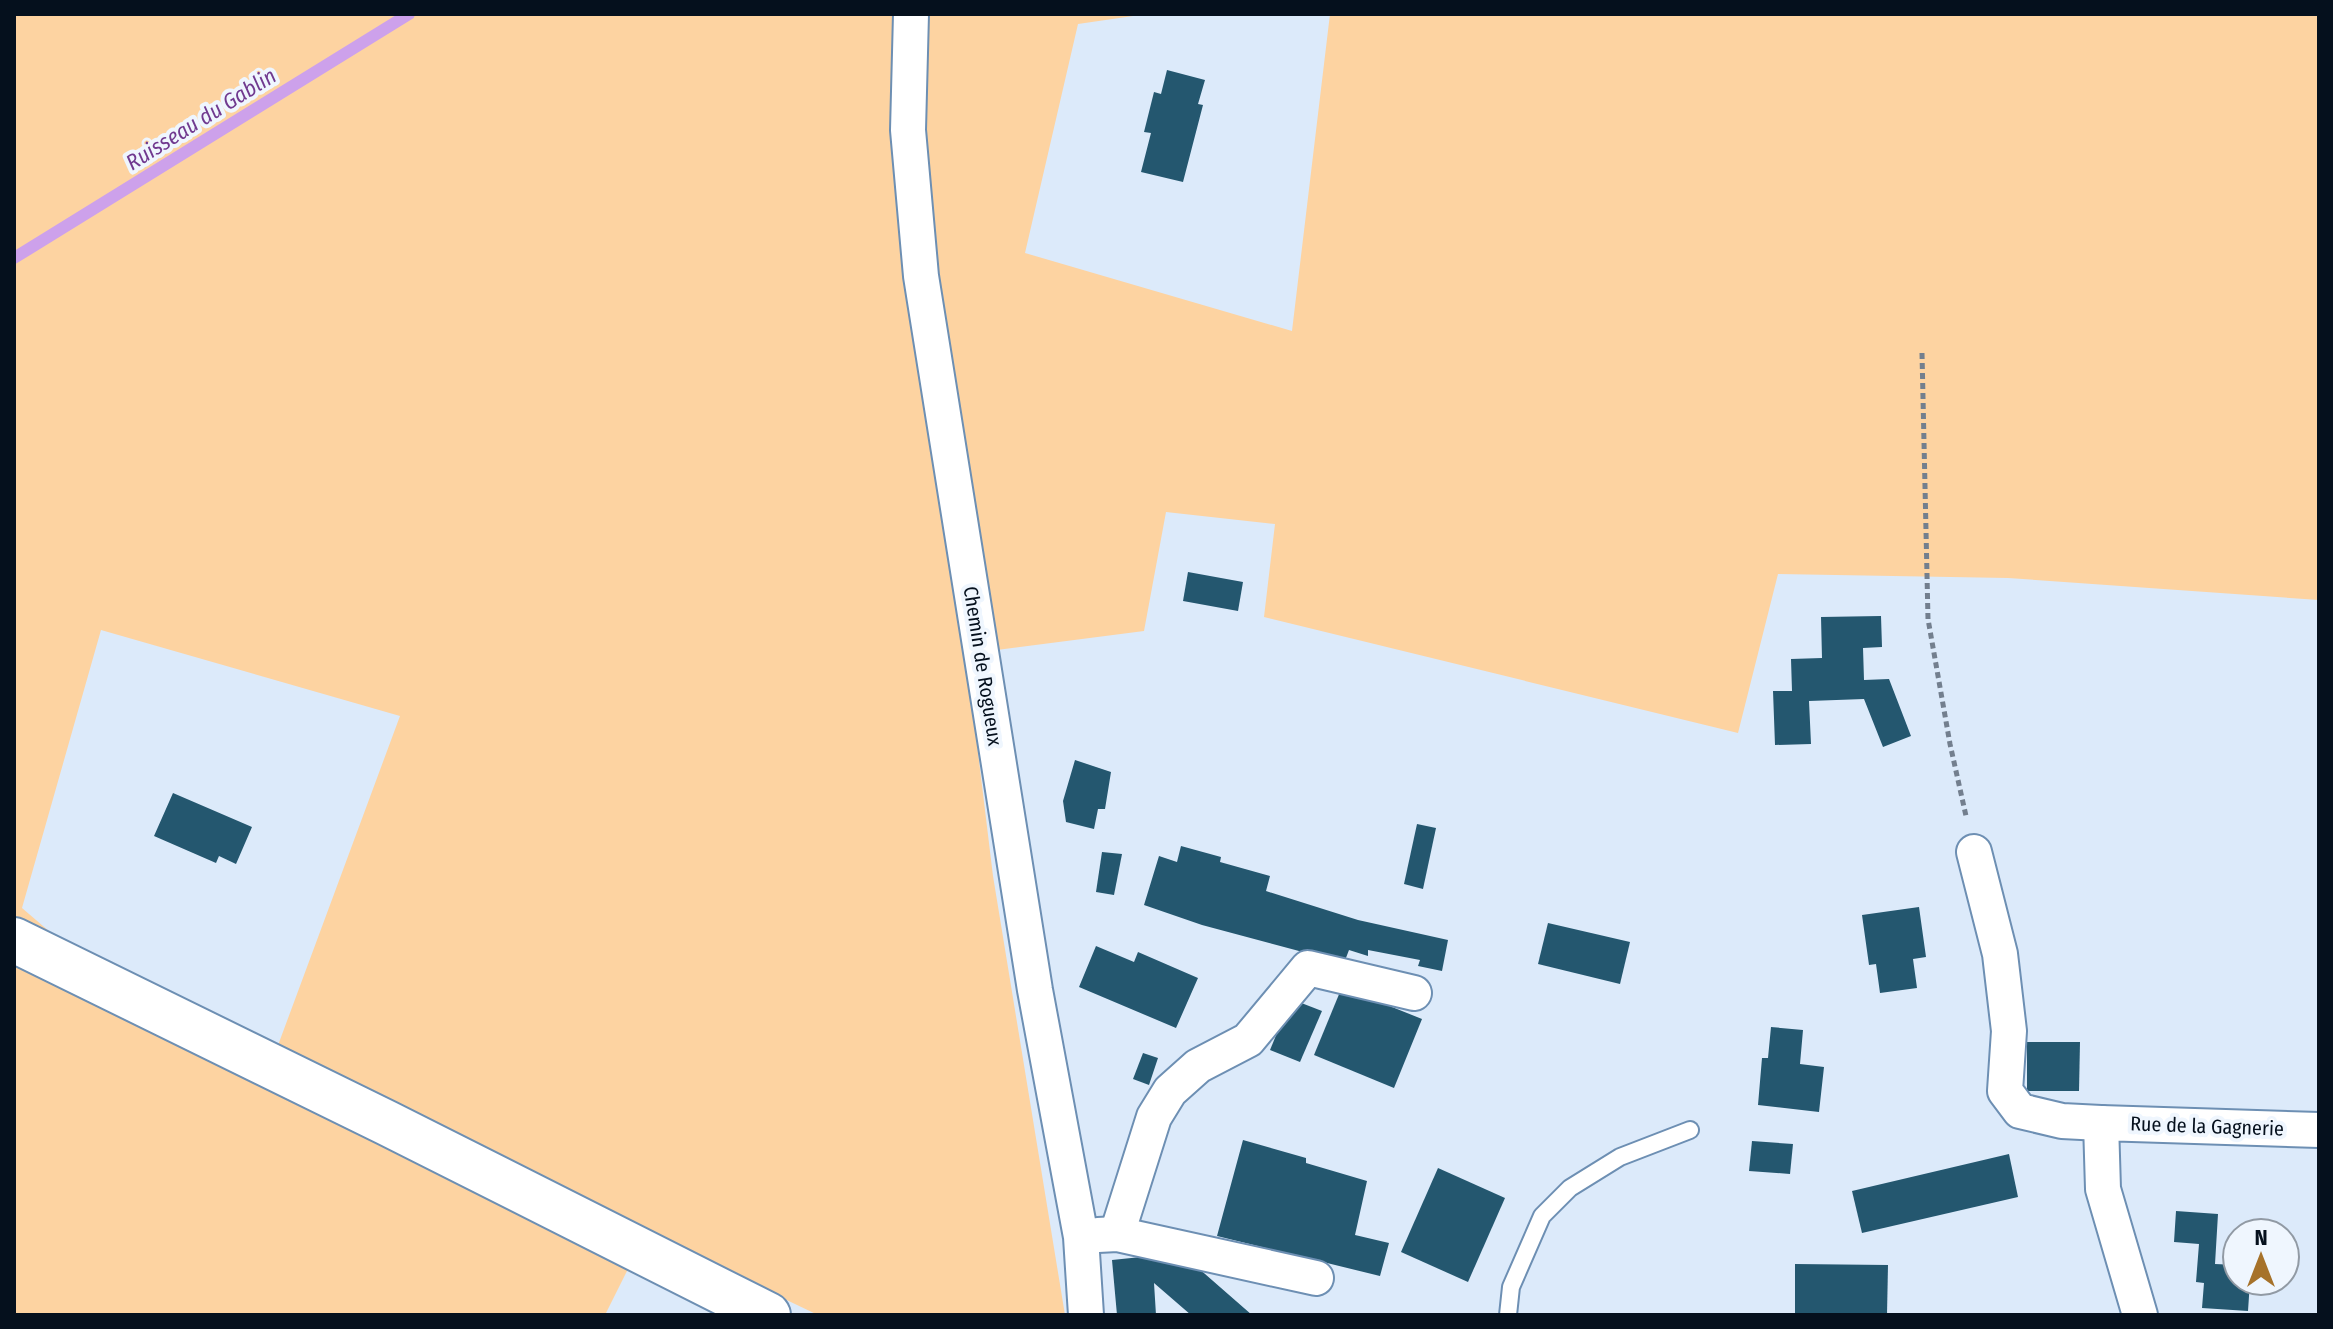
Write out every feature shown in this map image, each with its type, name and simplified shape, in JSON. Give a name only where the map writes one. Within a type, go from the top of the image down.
[{"type":"street","name":"Chemin de Rogueux","points":[[911,14],[908,130],[921,276],[1035,990],[1081,1237],[1086,1315]]},
{"type":"street","points":[[1974,852],[2000,954],[2009,1031],[2005,1091],[2020,1111],[2062,1121],[2101,1123]]},
{"type":"street","points":[[14,940],[768,1315]]},
{"type":"street","points":[[1117,1234],[1154,1117],[1170,1091],[1198,1066],[1248,1040],[1308,968],[1414,993]]},
{"type":"street","name":"Rue de la Gagnerie","points":[[2140,1315],[2103,1189],[2101,1123],[2319,1130]]},
{"type":"street","points":[[1081,1237],[1117,1234],[1316,1278]]},
{"type":"lane","points":[[1508,1315],[1511,1287],[1542,1216],[1570,1188],[1620,1157],[1690,1130]]},
{"type":"path","points":[[1922,353],[1928,619],[1950,744],[1974,852]]},
{"type":"shaded area","points":[[14,14],[1147,14],[1078,24],[1025,253],[1292,331],[1330,14],[2319,14],[2319,600],[2008,578],[1778,574],[1738,733],[1264,617],[1275,524],[1166,512],[1144,631],[966,654],[993,876],[1065,1315],[818,1315],[646,1233],[605,1315],[14,1315]],"holes":[[[101,630],[400,716],[277,1048],[57,938],[22,908]]]},
{"type":"building","points":[[1167,70],[1205,80],[1198,104],[1203,105],[1183,182],[1141,172],[1151,133],[1144,132],[1154,92],[1161,94]]},
{"type":"building","points":[[1188,572],[1243,582],[1238,611],[1183,601]]},
{"type":"building","points":[[1881,616],[1882,647],[1863,648],[1864,680],[1889,679],[1911,736],[1883,747],[1864,699],[1809,701],[1811,744],[1775,745],[1773,691],[1792,691],[1791,659],[1822,658],[1821,617]]},
{"type":"building","points":[[1075,760],[1111,772],[1105,809],[1098,809],[1094,829],[1066,822],[1063,801]]},
{"type":"building","points":[[173,793],[252,827],[236,864],[219,856],[216,863],[154,836]]},
{"type":"building","points":[[1417,824],[1436,828],[1423,889],[1404,884]]},
{"type":"building","points":[[1181,846],[1221,857],[1220,862],[1270,876],[1266,891],[1358,920],[1448,940],[1442,971],[1418,966],[1420,960],[1368,950],[1368,956],[1349,950],[1344,963],[1202,925],[1144,905],[1159,856],[1177,862]]},
{"type":"building","points":[[1102,852],[1122,854],[1114,895],[1096,892]]},
{"type":"building","points":[[1919,907],[1926,957],[1913,959],[1917,988],[1880,993],[1876,964],[1869,965],[1862,915]]},
{"type":"building","points":[[1548,923],[1630,942],[1620,984],[1538,964]]},
{"type":"building","points":[[1096,946],[1134,962],[1138,952],[1198,978],[1176,1028],[1079,987]]},
{"type":"building","points":[[1342,987],[1422,1019],[1394,1088],[1314,1055]]},
{"type":"building","points":[[1291,999],[1322,1011],[1300,1062],[1270,1050]]},
{"type":"building","points":[[1771,1027],[1803,1030],[1800,1064],[1824,1067],[1819,1112],[1758,1105],[1762,1058],[1768,1058]]},
{"type":"building","points":[[2027,1042],[2080,1042],[2079,1091],[2027,1091]]},
{"type":"building","points":[[1143,1053],[1158,1058],[1149,1085],[1133,1079]]},
{"type":"building","points":[[1243,1140],[1306,1158],[1306,1163],[1367,1181],[1355,1235],[1389,1243],[1380,1276],[1217,1236]]},
{"type":"building","points":[[1752,1141],[1793,1144],[1790,1174],[1749,1171]]},
{"type":"building","points":[[2009,1154],[2018,1197],[1862,1233],[1852,1191]]},
{"type":"building","points":[[1438,1168],[1505,1198],[1468,1282],[1401,1252]]},
{"type":"building","points":[[2176,1211],[2218,1214],[2215,1264],[2221,1264],[2221,1297],[2249,1297],[2248,1311],[2202,1308],[2204,1283],[2196,1282],[2199,1244],[2174,1242]]},
{"type":"building","points":[[1170,1254],[1189,1260],[1252,1315],[1191,1315],[1154,1283],[1156,1315],[1117,1315],[1112,1260]]},
{"type":"building","points":[[1795,1264],[1888,1265],[1887,1315],[1795,1315]]},
{"type":"waterway","name":"Ruisseau du Gablin","points":[[14,258],[409,14]]}]
